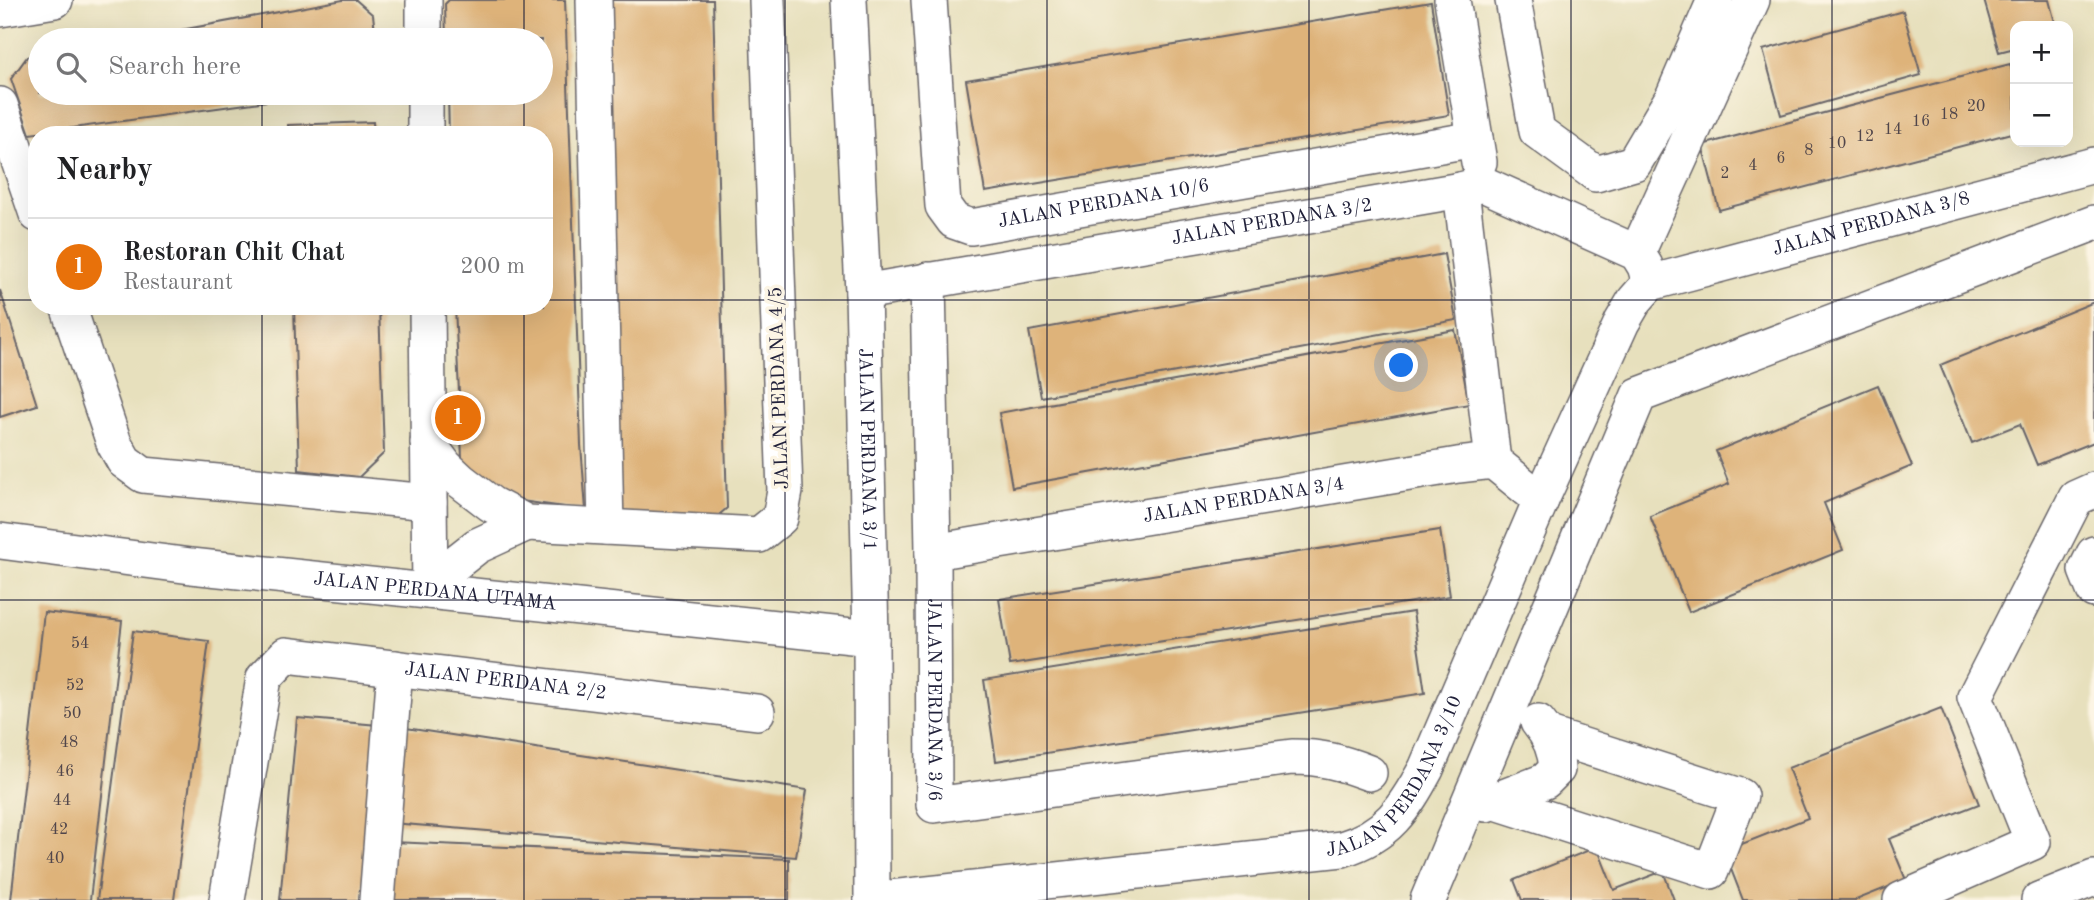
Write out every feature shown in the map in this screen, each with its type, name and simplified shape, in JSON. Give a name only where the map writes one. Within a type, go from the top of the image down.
[{"type":"street","points":[[0,9],[55,0]]},
{"type":"street","points":[[424,0],[424,28]]},
{"type":"street","points":[[594,0],[606,527]]},
{"type":"street","name":"JALAN PERDANA 4/5","points":[[428,443],[445,466],[461,481],[491,504],[527,523],[759,535],[780,518],[785,491],[767,0]]},
{"type":"street","name":"JALAN PERDANA 3/1","points":[[849,0],[863,292],[871,638],[872,900]]},
{"type":"street","name":"JALAN PERDANA 10/6","points":[[929,0],[943,206],[954,221],[971,227],[1475,139]]},
{"type":"street","points":[[1452,0],[1475,139],[1472,187],[1493,461],[1541,500]]},
{"type":"street","points":[[1513,0],[1538,131],[1596,174],[1634,163],[1673,97],[1715,0]]},
{"type":"street","name":"JALAN PERDANA 3/10","points":[[872,900],[1126,886],[1342,849],[1359,844],[1384,829],[1403,809],[1426,769],[1541,500],[1635,300],[1643,268],[1752,0]]},
{"type":"street","points":[[425,105],[425,126]]},
{"type":"street","points":[[0,106],[28,188]]},
{"type":"street","name":"JALAN PERDANA 3/8","points":[[1643,268],[2094,165]]},
{"type":"street","points":[[1472,187],[1643,268]]},
{"type":"street","name":"JALAN PERDANA 3/2","points":[[863,292],[1472,187]]},
{"type":"street","points":[[1428,900],[1478,801],[1514,696],[1639,395],[2094,223]]},
{"type":"street","name":"JALAN PERDANA 3/6","points":[[928,280],[934,805],[1292,757],[1337,760],[1368,773]]},
{"type":"street","points":[[71,315],[114,443],[124,461],[143,475],[429,502]]},
{"type":"street","points":[[427,315],[430,591]]},
{"type":"street","name":"JALAN PERDANA 3/4","points":[[933,552],[1493,461]]},
{"type":"street","points":[[1901,900],[2033,842],[1975,697],[2076,498],[2094,490]]},
{"type":"street","name":"JALAN PERDANA 4/5","points":[[430,591],[449,568],[477,546],[527,523]]},
{"type":"street","name":"JALAN PERDANA UTAMA","points":[[1,549],[205,567],[871,638]]},
{"type":"street","points":[[2094,554],[2086,570],[2094,590]]},
{"type":"street","name":"JALAN PERDANA 2/2","points":[[228,900],[264,678],[286,655],[757,712]]},
{"type":"street","points":[[377,900],[395,668]]},
{"type":"street","points":[[1478,801],[1545,781],[1557,769],[1549,735],[1514,696]]},
{"type":"street","points":[[1426,769],[1478,801],[1711,871],[1740,796],[1549,735]]},
{"type":"street","points":[[2039,900],[2094,878]]},
{"type":"building","points":[[343,0],[356,0],[373,15],[375,28],[192,28]]},
{"type":"building","points":[[449,0],[565,0],[581,445],[586,510],[486,496],[463,479],[455,315],[553,315],[553,126],[449,126],[448,105],[553,105],[553,28],[446,28],[445,4]]},
{"type":"building","points":[[595,0],[713,0],[727,508],[706,526],[609,512]]},
{"type":"building","points":[[1984,0],[2049,0],[2055,21],[2010,21],[2010,49],[1999,52]]},
{"type":"building","points":[[1431,2],[1449,115],[985,192],[966,80]]},
{"type":"building","points":[[1903,11],[1921,75],[1781,115],[1763,50]]},
{"type":"building","points":[[27,57],[28,105],[238,105],[87,126],[28,126],[28,128],[11,79]]},
{"type":"building","points":[[2010,64],[2010,133],[1719,210],[1702,145]]},
{"type":"building","points":[[373,122],[373,126],[288,126]]},
{"type":"building","points":[[1444,254],[1456,320],[1041,397],[1029,331]]},
{"type":"building","points":[[0,290],[37,405],[0,417]]},
{"type":"building","points":[[2094,302],[2094,442],[2037,465],[2020,424],[1972,443],[1940,365]]},
{"type":"building","points":[[294,315],[379,315],[384,453],[359,477],[299,470]]},
{"type":"building","points":[[1455,330],[1469,404],[1012,487],[999,413]]},
{"type":"building","points":[[1878,385],[1912,466],[1824,503],[1843,550],[1689,612],[1650,516],[1729,484],[1716,451]]},
{"type":"building","points":[[1440,530],[1450,596],[1010,665],[999,599]]},
{"type":"building","points":[[44,612],[122,621],[90,900],[11,900]]},
{"type":"building","points":[[1413,612],[1425,693],[996,761],[984,680]]},
{"type":"building","points":[[133,631],[209,641],[174,900],[97,900]]},
{"type":"building","points":[[1941,708],[1979,804],[1889,839],[1906,880],[1856,900],[1743,900],[1724,851],[1808,818],[1788,768]]},
{"type":"building","points":[[297,718],[378,725],[362,900],[280,900]]},
{"type":"building","points":[[406,728],[807,790],[796,857],[392,823]]},
{"type":"building","points":[[392,842],[789,859],[789,900],[391,900]]},
{"type":"building","points":[[1597,847],[1614,890],[1663,871],[1674,900],[1522,900],[1514,880]]},
{"type":"place","name":"Restoran Chit Chat","points":[[458,418]]}]
